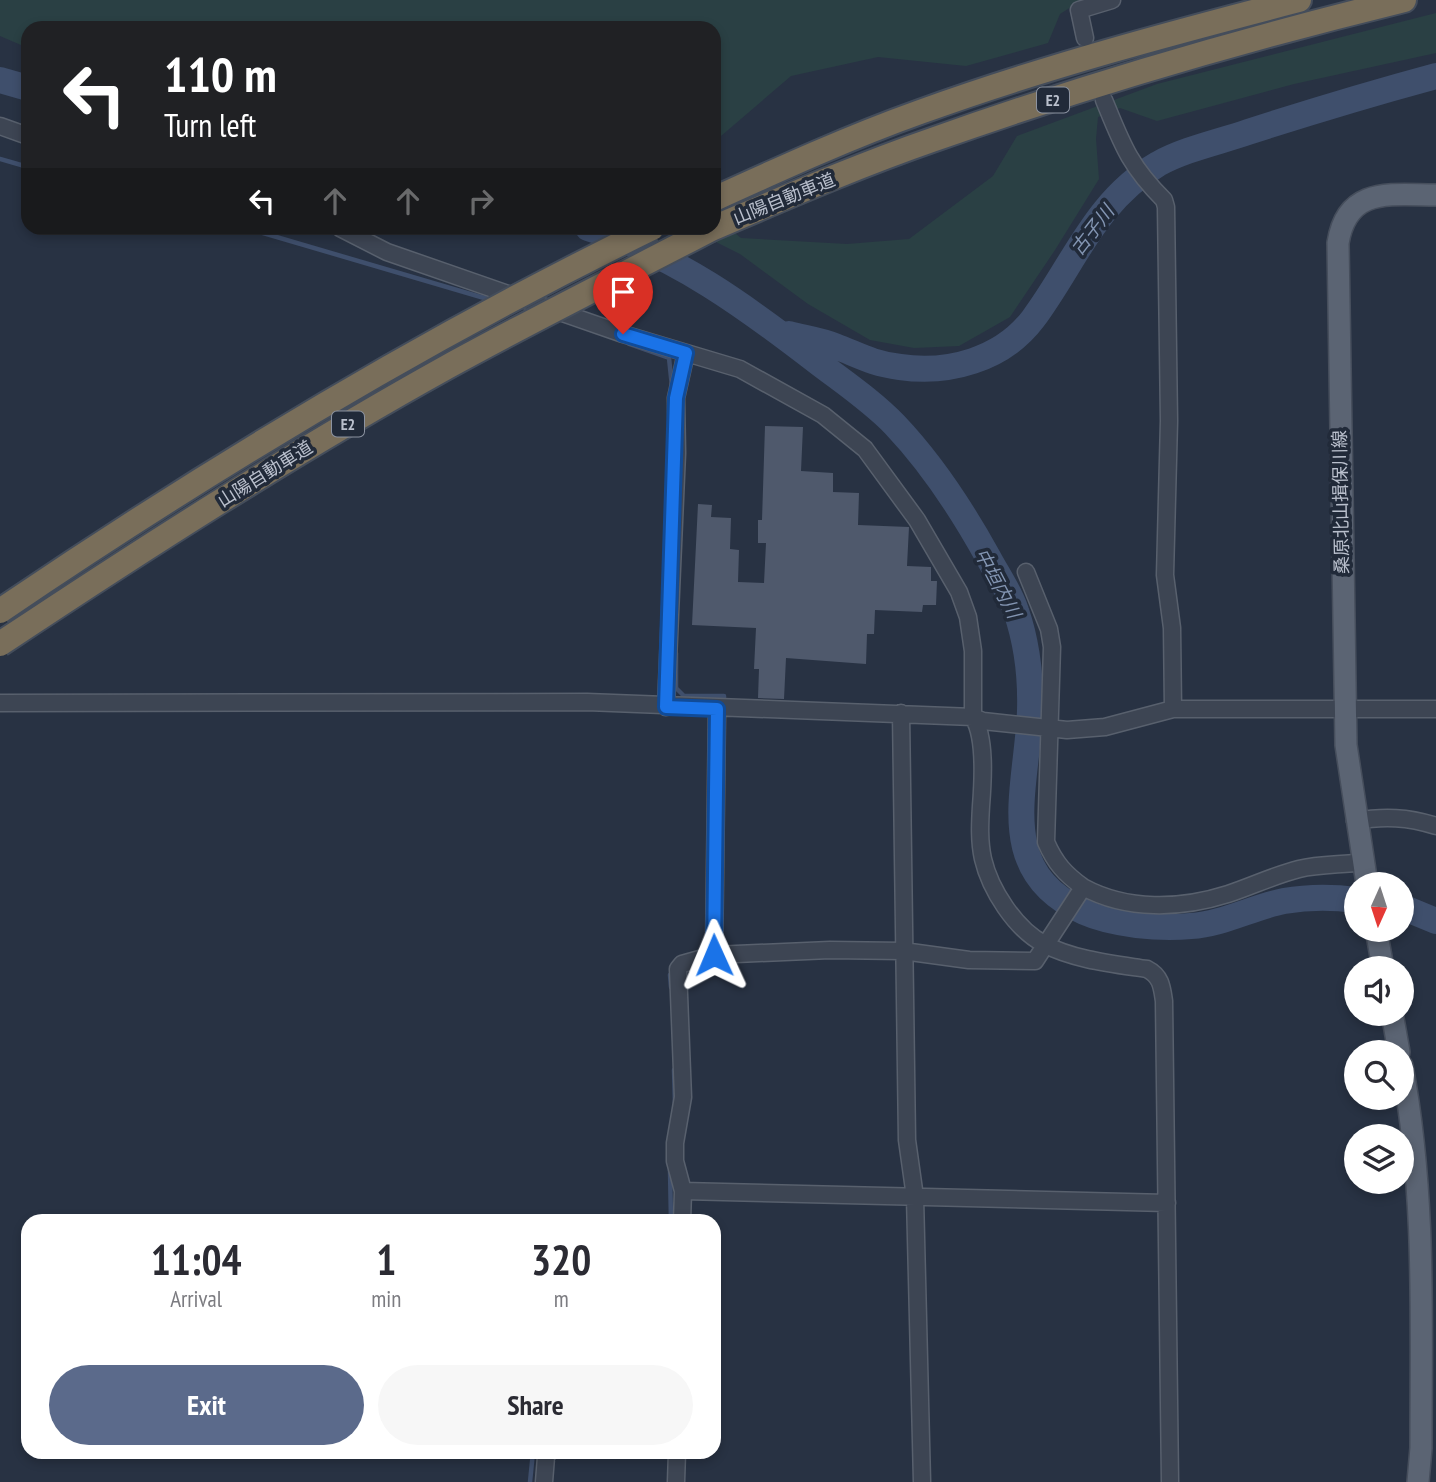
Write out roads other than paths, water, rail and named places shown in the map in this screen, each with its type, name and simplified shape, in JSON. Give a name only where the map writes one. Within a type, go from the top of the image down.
[{"type":"highway","name":"山陽自動車道","points":[[721,195],[920,112],[1053,68],[1299,0]]},
{"type":"highway","name":"山陽自動車道","points":[[721,225],[931,140],[1068,94],[1227,46],[1404,0]]},
{"type":"highway","name":"山陽自動車道","points":[[0,611],[171,497],[312,411],[541,282],[638,235]]},
{"type":"highway","name":"山陽自動車道","points":[[0,644],[328,435],[460,360],[700,235]]},
{"type":"main road","name":"桑原北山揖保川線","points":[[1365,872],[1355,821],[1344,709],[1338,285],[1340,228],[1358,202],[1394,195],[1436,195]]},
{"type":"main road","points":[[1409,1110],[1418,1168],[1421,1230],[1421,1448],[1418,1482]]},
{"type":"street","points":[[1085,38],[1079,10],[1112,0]]},
{"type":"street","points":[[1104,100],[1122,148],[1160,195],[1166,207],[1169,421],[1166,575],[1172,628],[1173,709]]},
{"type":"street","points":[[0,126],[21,134]]},
{"type":"street","points":[[354,235],[387,252],[623,334],[740,369],[823,415],[864,449],[917,520],[959,592],[968,617],[984,762],[980,829],[982,857],[988,876],[1026,931],[1091,960],[1147,969],[1155,973],[1161,982],[1164,1001],[1170,1482]]},
{"type":"street","points":[[666,707],[676,398],[686,353]]},
{"type":"street","points":[[1026,572],[1049,629],[1053,672],[1047,728],[1046,842],[1053,859],[1082,890],[1124,903],[1171,905],[1194,903],[1227,894],[1301,869],[1365,872]]},
{"type":"street","points":[[0,703],[587,702],[717,709],[901,713],[1047,728],[1105,727],[1173,709],[1436,709]]},
{"type":"street","points":[[714,955],[717,709]]},
{"type":"street","points":[[901,713],[907,1140],[915,1197],[922,1482]]},
{"type":"street","points":[[1355,821],[1381,817],[1413,819],[1436,826]]},
{"type":"street","points":[[682,1214],[683,1191],[675,1161],[675,1143],[683,1097],[678,969],[682,964],[714,955],[830,950],[903,951],[969,960],[1035,961],[1046,940],[1082,890]]},
{"type":"street","points":[[683,1191],[1167,1203]]},
{"type":"street","points":[[544,1482],[546,1459]]},
{"type":"street","points":[[676,1482],[677,1459]]},
{"type":"waterway","name":"古子川","points":[[789,334],[824,342],[874,361],[900,367],[937,368],[973,361],[1006,345],[1020,333],[1048,298],[1102,215],[1136,179],[1158,164],[1202,146],[1436,76]]},
{"type":"waterway","name":"中垣内川","points":[[0,80],[21,86]]},
{"type":"waterway","points":[[0,159],[21,165]]},
{"type":"waterway","points":[[270,235],[491,300]]},
{"type":"waterway","name":"中垣内川","points":[[608,235],[651,252],[681,268],[766,323],[859,393],[886,417],[909,440],[946,488],[1007,590],[1020,623],[1028,660],[1030,698],[1022,826],[1026,851],[1037,874],[1055,895],[1096,916],[1122,923],[1165,927],[1203,925],[1293,900],[1344,899]]},
{"type":"waterway","points":[[629,344],[669,358],[672,387]]},
{"type":"waterway","points":[[676,653],[676,688],[684,696],[724,696],[724,702]]},
{"type":"waterway","name":"中垣内川","points":[[1414,912],[1436,921]]},
{"type":"waterway","points":[[670,975],[671,987]]},
{"type":"waterway","points":[[674,1070],[675,1103]]},
{"type":"waterway","points":[[670,1170],[671,1214]]},
{"type":"waterway","points":[[530,1482],[532,1459]]}]
